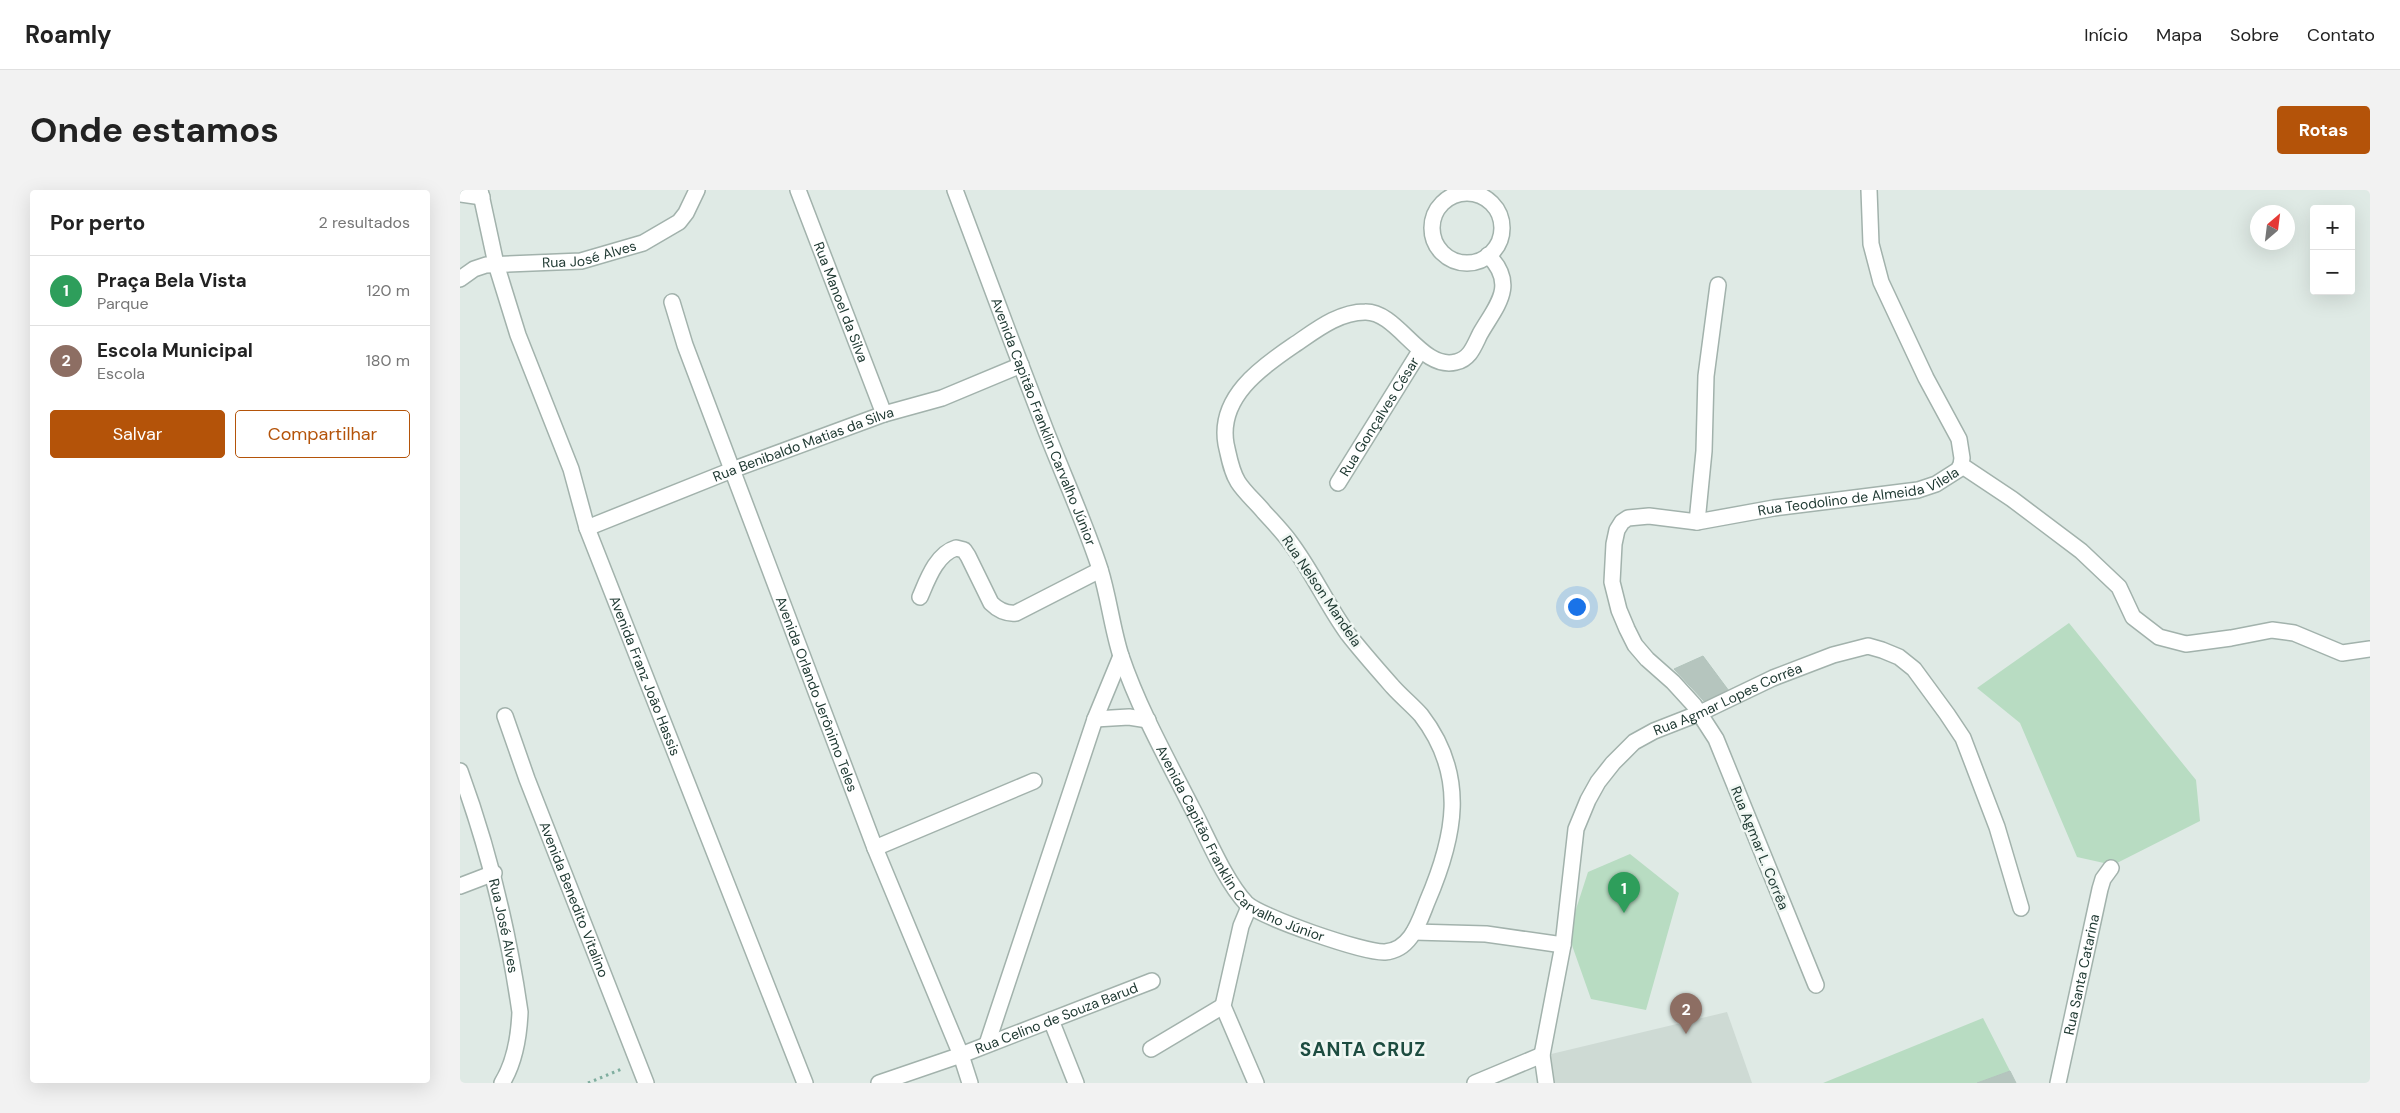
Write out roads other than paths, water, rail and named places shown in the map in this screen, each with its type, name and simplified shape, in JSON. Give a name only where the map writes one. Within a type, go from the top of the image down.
[{"type":"street","name":"Rua José Alves","points":[[460,279],[474,269],[486,265],[581,261],[643,243],[678,222],[686,213],[697,190]]},
{"type":"street","name":"Rua Manoel da Silva","points":[[798,190],[884,414]]},
{"type":"street","name":"Avenida Capitão Franklin Carvalho Júnior","points":[[955,190],[1100,570],[1121,656],[1148,720],[1212,847],[1249,906],[1328,938],[1367,950],[1392,951],[1401,946],[1416,929]]},
{"type":"street","name":"Rua Teodolino de Almeida Vilela","points":[[1700,713],[1674,682],[1647,659],[1635,645],[1618,610],[1612,582],[1614,544],[1617,530],[1622,522],[1628,518],[1649,516],[1697,522],[1774,508],[1918,490],[1936,484],[1958,470],[1961,465],[1962,458],[1959,439],[1926,378],[1881,282],[1871,244],[1870,190]]},
{"type":"street","points":[[1453,193],[1489,194],[1501,220],[1501,233],[1497,246],[1488,255],[1475,262],[1460,262],[1446,256],[1436,245],[1432,231],[1433,217],[1441,204],[1453,193]]},
{"type":"street","points":[[460,194],[481,194]]},
{"type":"street","name":"Avenida Franz João Hassis","points":[[481,194],[496,264],[518,335],[571,469],[587,528],[806,1083]]},
{"type":"street","name":"Rua Nelson Mandela","points":[[1416,929],[1438,878],[1450,840],[1451,787],[1446,762],[1432,730],[1348,633],[1291,542],[1238,482],[1230,462],[1224,433],[1225,420],[1232,404],[1257,370],[1326,323],[1359,312],[1370,311],[1392,322],[1420,351],[1450,364],[1469,356],[1484,328],[1497,310],[1503,291],[1501,271],[1488,255]]},
{"type":"street","points":[[1697,522],[1704,451],[1706,376],[1718,285]]},
{"type":"street","name":"Avenida Orlando Jerônimo Teles","points":[[672,302],[685,345],[875,848],[961,1055],[970,1083]]},
{"type":"street","name":"Rua Gonçalves César","points":[[1338,484],[1420,351]]},
{"type":"street","name":"Rua Benibaldo Matias da Silva","points":[[587,528],[732,470],[884,414],[942,398],[1021,364]]},
{"type":"street","points":[[1961,465],[2012,499],[2081,551],[2119,586],[2133,617],[2159,637],[2186,644],[2272,630],[2294,633],[2342,654],[2370,649]]},
{"type":"street","points":[[920,598],[936,565],[946,554],[956,548],[964,550],[968,556],[991,603],[997,608],[1010,613],[1016,613],[1100,570]]},
{"type":"street","name":"Rua Agmar Lopes Corrêa","points":[[1546,1083],[1542,1055],[1563,945],[1576,829],[1598,782],[1613,763],[1634,742],[1654,731],[1700,713],[1774,678],[1833,655],[1868,646],[1899,658],[1914,669],[1963,738],[1997,827],[2021,908]]},
{"type":"street","points":[[987,1044],[1095,718],[1121,656]]},
{"type":"street","name":"Rua Agmar L. Corrêa","points":[[1700,713],[1721,752],[1816,985]]},
{"type":"street","name":"Avenida Benedito Vitalino","points":[[505,716],[526,779],[646,1083]]},
{"type":"street","points":[[1095,718],[1129,717],[1148,720]]},
{"type":"street","name":"Rua José Alves","points":[[460,772],[494,873],[520,1012],[515,1053],[502,1083]]},
{"type":"street","points":[[875,848],[1034,781]]},
{"type":"street","name":"Rua Santa Catarina","points":[[2058,1083],[2100,889],[2103,879],[2111,868]]},
{"type":"street","points":[[460,886],[494,873]]},
{"type":"street","points":[[1249,906],[1241,926],[1223,1006],[1256,1083]]},
{"type":"street","points":[[1416,929],[1486,934],[1563,945]]},
{"type":"street","name":"Rua Celino de Souza Barud","points":[[879,1083],[961,1055],[1152,981]]},
{"type":"street","points":[[1151,1049],[1223,1006]]},
{"type":"street","points":[[1051,1020],[1076,1083]]},
{"type":"street","points":[[1475,1083],[1542,1055]]},
{"type":"place","name":"Praça Bela Vista","points":[[1624,913]]},
{"type":"place","name":"Escola Municipal","points":[[1686,1034]]},
{"type":"district","name":"SANTA CRUZ","points":[[1363,1049]]}]
